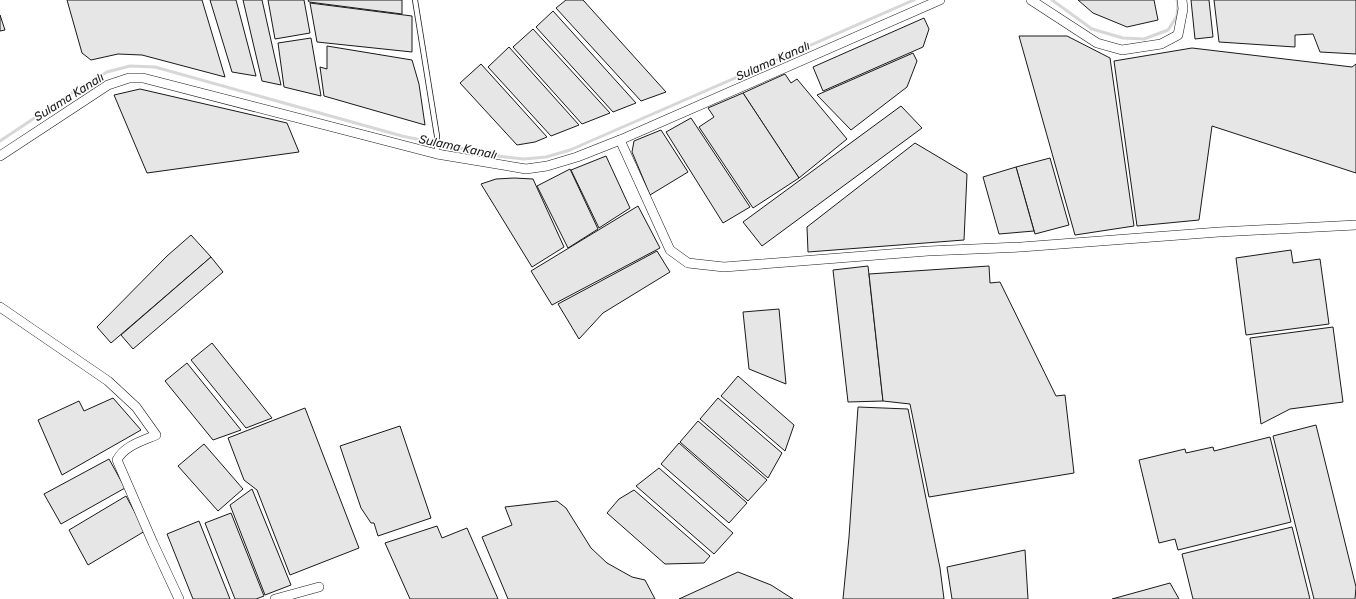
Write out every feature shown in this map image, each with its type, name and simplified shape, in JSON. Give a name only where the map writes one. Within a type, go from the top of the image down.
[{"type":"street","points":[[0,156],[108,85],[129,78],[144,78],[438,154],[526,169],[547,166],[577,158],[620,140],[940,0]]},
{"type":"street","points":[[1031,0],[1097,43],[1122,50],[1161,44],[1178,35],[1183,9],[1182,0]]},
{"type":"street","points":[[620,140],[670,250],[688,263],[724,267],[928,250],[1021,247],[1219,232],[1356,225]]},
{"type":"street","points":[[0,307],[108,381],[136,407],[156,435],[131,446],[120,454],[117,460],[179,599]]},
{"type":"street","points":[[275,599],[319,587]]},
{"type":"lane","points":[[415,0],[437,136],[438,154]]},
{"type":"building","points":[[67,0],[202,0],[225,77],[142,55],[118,54],[91,60],[82,53]]},
{"type":"building","points":[[210,0],[236,0],[256,76],[232,72]]},
{"type":"building","points":[[243,0],[262,0],[281,85],[262,81]]},
{"type":"building","points":[[268,0],[304,0],[310,33],[275,39]]},
{"type":"building","points":[[308,0],[402,0],[402,14],[309,2]]},
{"type":"building","points":[[566,0],[583,0],[666,92],[641,101],[556,8]]},
{"type":"building","points":[[1078,0],[1154,0],[1158,20],[1127,27],[1093,13]]},
{"type":"building","points":[[1191,0],[1209,0],[1213,37],[1195,39]]},
{"type":"building","points":[[1214,0],[1356,0],[1356,54],[1320,52],[1313,34],[1295,35],[1295,47],[1219,42]]},
{"type":"building","points":[[310,3],[412,16],[412,52],[317,42]]},
{"type":"building","points":[[553,11],[636,103],[613,112],[536,27]]},
{"type":"building","points":[[0,15],[5,30],[0,31]]},
{"type":"building","points":[[924,18],[929,29],[923,47],[823,91],[813,67]]},
{"type":"building","points":[[533,29],[610,113],[582,124],[513,47]]},
{"type":"building","points":[[1019,36],[1067,36],[1110,58],[1134,226],[1075,235]]},
{"type":"building","points":[[311,38],[321,96],[284,87],[278,43]]},
{"type":"building","points":[[327,46],[412,60],[419,84],[425,125],[324,96],[320,67],[327,69]]},
{"type":"building","points":[[509,47],[579,125],[551,136],[488,67]]},
{"type":"building","points":[[1192,48],[1352,67],[1356,64],[1356,173],[1212,126],[1199,220],[1137,226],[1114,61]]},
{"type":"building","points":[[913,53],[917,61],[907,87],[851,130],[817,95]]},
{"type":"building","points":[[481,64],[547,137],[535,142],[517,145],[460,83]]},
{"type":"building","points":[[785,74],[791,83],[797,79],[847,139],[799,178],[743,93]]},
{"type":"building","points":[[140,89],[287,123],[299,152],[147,173],[114,95]]},
{"type":"building","points":[[743,93],[799,178],[753,208],[699,127],[714,117],[708,108]]},
{"type":"building","points":[[901,106],[922,128],[762,246],[743,222]]},
{"type":"building","points":[[691,118],[750,207],[723,223],[666,132]]},
{"type":"building","points":[[661,130],[688,172],[650,195],[632,152],[634,141]]},
{"type":"building","points":[[915,143],[967,174],[964,240],[808,252],[807,227]]},
{"type":"building","points":[[606,156],[630,208],[599,228],[571,170]]},
{"type":"building","points":[[1050,158],[1069,225],[1035,234],[1016,167]]},
{"type":"building","points":[[1016,167],[1034,231],[999,234],[983,177]]},
{"type":"building","points":[[570,169],[598,229],[568,248],[537,186]]},
{"type":"building","points":[[496,179],[533,179],[564,247],[532,267],[481,184]]},
{"type":"building","points":[[638,206],[660,248],[552,305],[531,271]]},
{"type":"building","points":[[191,235],[211,257],[111,343],[97,327],[167,256]]},
{"type":"building","points":[[1291,250],[1293,263],[1320,259],[1329,324],[1246,335],[1236,258]]},
{"type":"building","points":[[657,251],[670,272],[603,313],[579,339],[558,304]]},
{"type":"building","points":[[211,257],[223,272],[133,349],[121,335]]},
{"type":"building","points":[[868,266],[883,401],[848,402],[833,270]]},
{"type":"building","points":[[989,266],[990,283],[1000,282],[1056,396],[1065,395],[1074,473],[929,497],[910,404],[883,401],[869,274]]},
{"type":"building","points":[[779,309],[786,384],[749,369],[743,312]]},
{"type":"building","points":[[1333,327],[1343,402],[1290,409],[1261,424],[1250,338]]},
{"type":"building","points":[[212,343],[272,418],[246,428],[191,360]]},
{"type":"building","points":[[187,363],[241,430],[213,440],[165,381]]},
{"type":"building","points":[[738,376],[794,425],[785,451],[721,396]]},
{"type":"building","points":[[113,398],[141,430],[62,475],[38,420],[79,401],[84,411]]},
{"type":"building","points":[[718,398],[782,453],[768,478],[700,419]]},
{"type":"building","points":[[858,407],[908,409],[940,568],[944,599],[843,599]]},
{"type":"building","points":[[305,408],[359,548],[290,575],[257,490],[244,480],[228,438]]},
{"type":"building","points":[[698,421],[767,480],[748,501],[680,442]]},
{"type":"building","points":[[1316,425],[1356,587],[1355,599],[1314,599],[1273,436]]},
{"type":"building","points":[[400,426],[431,518],[378,536],[374,523],[371,523],[361,508],[340,446]]},
{"type":"building","points":[[1270,437],[1291,522],[1178,550],[1175,539],[1159,543],[1139,460],[1185,449],[1186,453],[1213,447],[1214,451]]},
{"type":"building","points":[[679,443],[747,503],[729,523],[661,464]]},
{"type":"building","points":[[204,444],[243,489],[218,511],[178,466]]},
{"type":"building","points":[[109,459],[125,488],[61,524],[44,494]]},
{"type":"building","points":[[659,468],[733,533],[714,554],[636,486]]},
{"type":"building","points":[[252,489],[291,585],[265,595],[230,505]]},
{"type":"building","points":[[634,490],[710,556],[704,563],[665,564],[607,513],[619,499]]},
{"type":"building","points":[[126,496],[145,531],[88,565],[69,530]]},
{"type":"building","points":[[557,501],[566,508],[591,548],[607,563],[632,577],[645,580],[655,599],[508,599],[482,537],[512,525],[505,507]]},
{"type":"building","points":[[231,513],[264,596],[256,599],[235,599],[205,523]]},
{"type":"building","points":[[199,521],[230,599],[193,599],[167,534]]},
{"type":"building","points":[[437,526],[442,538],[467,528],[498,599],[410,599],[385,543]]},
{"type":"building","points":[[1292,527],[1310,599],[1193,599],[1182,554]]},
{"type":"building","points":[[1025,550],[1028,599],[952,599],[947,567]]},
{"type":"building","points":[[738,572],[771,585],[793,599],[679,599]]},
{"type":"building","points":[[1170,583],[1179,599],[1112,599]]},
{"type":"waterway","name":"Sulama Kanalı","points":[[0,141],[84,85],[107,72],[130,66],[155,67],[402,136],[497,156],[524,159],[546,157],[570,150],[914,0]]},
{"type":"waterway","name":"Sulama Kanalı","points":[[1052,0],[1092,29],[1123,38],[1144,39],[1168,30],[1177,16],[1177,0]]}]
